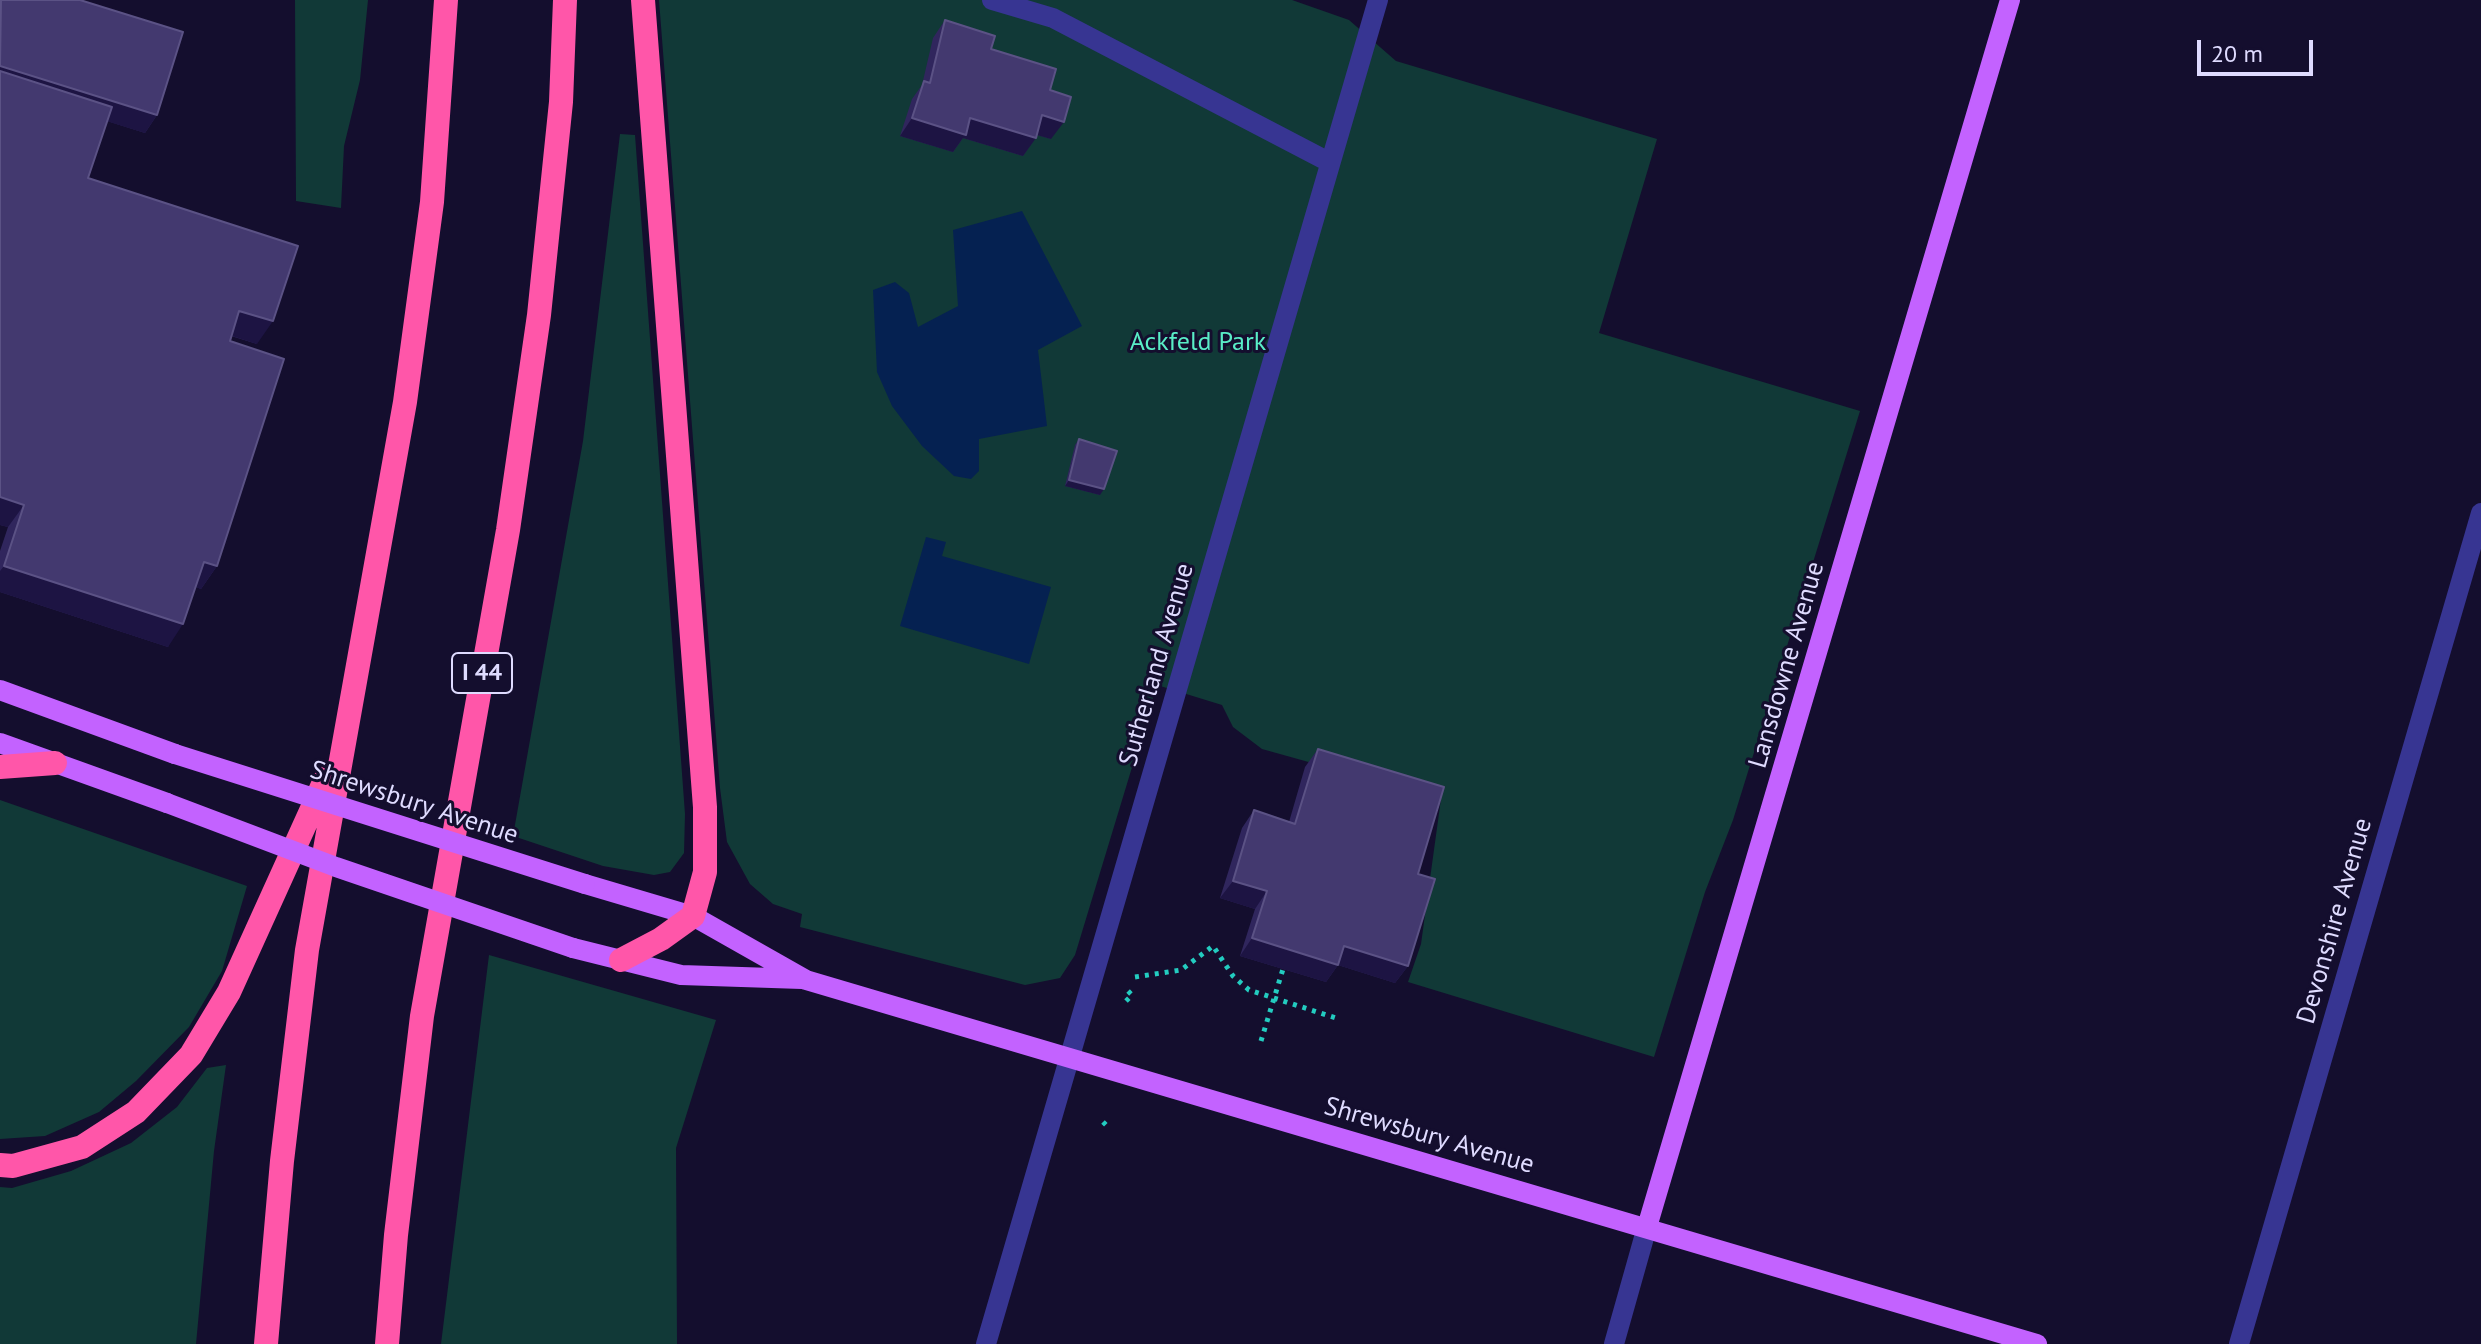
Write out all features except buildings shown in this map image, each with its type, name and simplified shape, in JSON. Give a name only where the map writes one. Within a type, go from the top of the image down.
[{"type":"highway","points":[[266,1344],[282,1161],[307,950],[405,402],[432,202],[446,0]]},
{"type":"highway","name":"I 44","points":[[387,1344],[396,1235],[422,1016],[508,530],[539,315],[561,102],[565,0]]},
{"type":"highway","points":[[621,960],[661,939],[693,916],[705,872],[705,807],[643,0]]},
{"type":"highway","points":[[0,1165],[13,1166],[82,1147],[136,1112],[191,1055],[229,992],[343,739]]},
{"type":"highway","points":[[0,767],[55,763]]},
{"type":"main road","name":"Lansdowne Avenue","points":[[1647,1227],[2010,0]]},
{"type":"main road","name":"Shrewsbury Avenue","points":[[0,690],[175,754],[693,916],[806,980],[2037,1344]]},
{"type":"main road","name":"Shrewsbury Avenue","points":[[0,743],[336,867],[573,948],[681,975],[806,980]]},
{"type":"street","points":[[992,0],[1053,18],[1329,162]]},
{"type":"street","name":"Sutherland Avenue","points":[[986,1344],[1378,0]]},
{"type":"street","name":"Devonshire Avenue","points":[[2239,1344],[2481,513]]},
{"type":"street","name":"Lansdowne Avenue","points":[[1614,1344],[1647,1227]]},
{"type":"path","points":[[1135,977],[1181,970],[1213,946],[1233,976],[1249,990],[1339,1019]]},
{"type":"path","points":[[1261,1041],[1283,969]]},
{"type":"path","points":[[1126,1001],[1132,995],[1127,990]]},
{"type":"green space","points":[[295,0],[368,0],[360,80],[344,146],[341,208],[296,201]]},
{"type":"green space","name":"Ackfeld Park","points":[[659,0],[1292,0],[1349,20],[1396,61],[1657,139],[1599,333],[1860,411],[1733,820],[1705,892],[1654,1057],[1408,982],[1421,944],[1441,799],[1262,749],[1233,727],[1222,705],[1157,685],[1075,955],[1060,978],[1025,985],[800,927],[802,914],[773,904],[750,884],[727,842],[720,788]]},
{"type":"green space","points":[[620,134],[635,135],[685,814],[684,853],[670,872],[654,875],[603,866],[513,836],[583,441]]},
{"type":"green space","points":[[0,800],[247,886],[222,971],[189,1027],[136,1081],[99,1112],[45,1136],[0,1139]]},
{"type":"green space","points":[[489,955],[716,1020],[676,1148],[677,1344],[441,1344]]},
{"type":"green space","points":[[226,1065],[214,1151],[196,1344],[0,1344],[0,1187],[12,1188],[71,1171],[131,1143],[177,1107],[207,1068]]},
{"type":"water","points":[[1022,211],[1082,326],[1038,350],[1047,426],[979,439],[979,471],[971,479],[954,476],[922,446],[892,406],[877,372],[873,290],[895,282],[909,293],[918,327],[958,306],[953,230]]},
{"type":"water","points":[[926,537],[946,542],[942,556],[1051,587],[1029,664],[900,626]]}]
